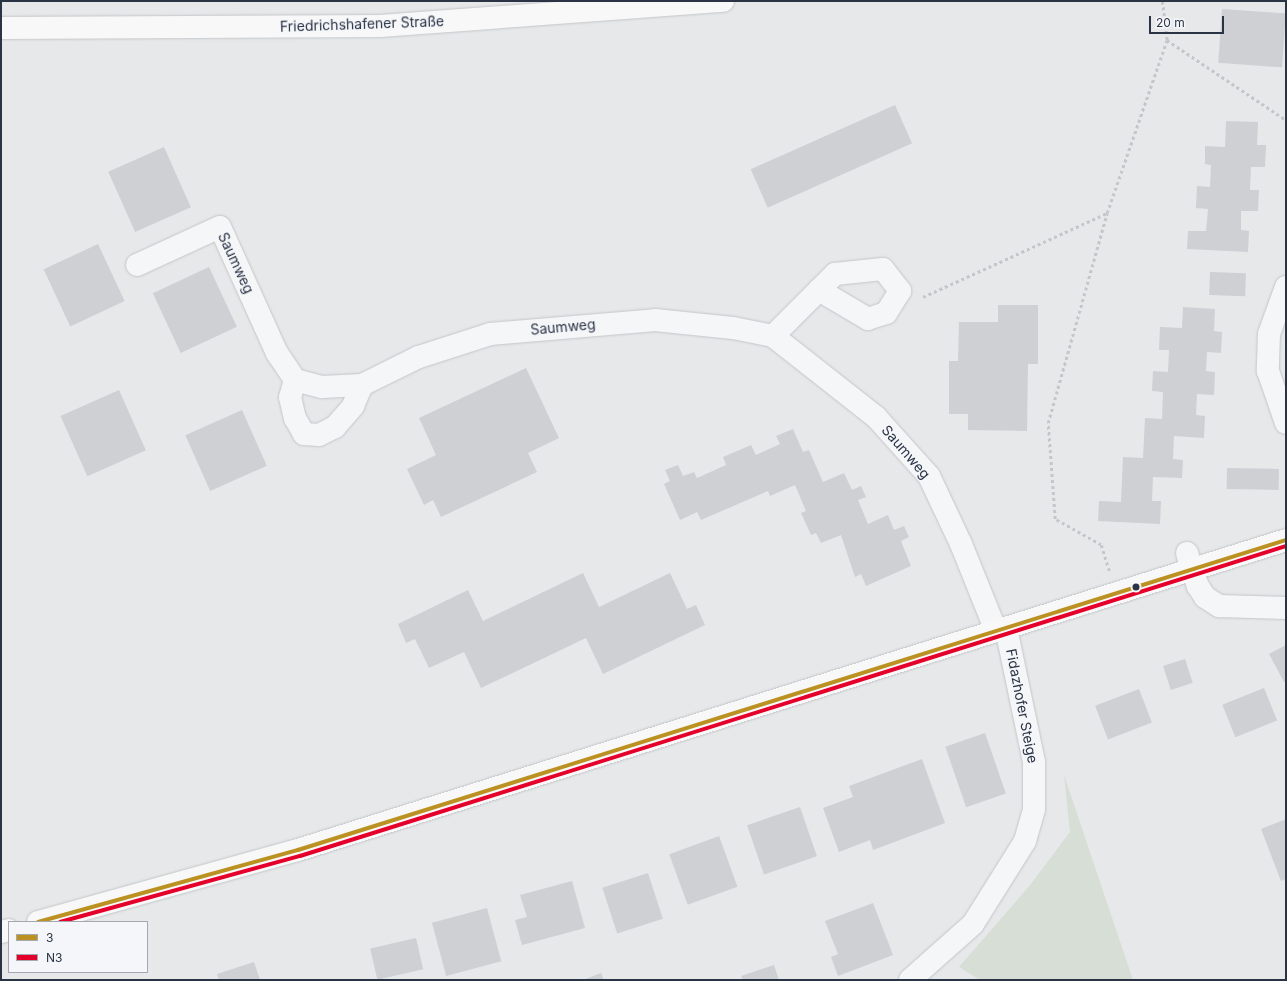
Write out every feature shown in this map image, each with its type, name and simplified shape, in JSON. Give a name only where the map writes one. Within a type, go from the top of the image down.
[{"type":"street","name":"Friedrichshafener Straße","points":[[1,28],[380,26],[723,1]]},
{"type":"street","name":"Saumweg","points":[[137,264],[220,227],[277,353],[295,380],[322,388],[362,385],[419,357],[490,334],[655,320],[733,328],[773,336],[876,417],[929,476],[1001,630]]},
{"type":"street","points":[[773,336],[819,290],[835,274],[883,269],[900,291],[886,313],[868,319],[819,290]]},
{"type":"street","points":[[1286,287],[1269,334],[1268,371],[1286,423]]},
{"type":"street","points":[[295,380],[290,396],[295,418],[304,434],[319,436],[334,427],[353,406],[362,385]]},
{"type":"street","points":[[42,921],[313,845],[1001,630],[1190,561],[1286,540]]},
{"type":"street","points":[[1190,561],[1205,597],[1219,606],[1283,606]]},
{"type":"street","name":"Fidazhofer Steige","points":[[910,980],[973,924],[1025,841],[1034,809],[1034,762],[1001,630]]},
{"type":"path","points":[[1111,576],[1101,545],[1055,519],[1048,423],[1107,213],[1167,40],[1162,1]]},
{"type":"path","points":[[1167,40],[1286,120]]},
{"type":"path","points":[[886,313],[1107,213]]},
{"type":"shaded area","points":[[1064,775],[1133,980],[980,980],[959,967],[1031,884],[1070,832]]},
{"type":"building","points":[[1222,9],[1286,13],[1282,67],[1218,63]]},
{"type":"building","points":[[895,105],[912,143],[768,208],[751,169]]},
{"type":"building","points":[[1226,121],[1258,122],[1257,145],[1266,145],[1265,167],[1251,167],[1250,190],[1259,190],[1258,211],[1241,211],[1241,230],[1249,231],[1248,252],[1187,249],[1188,231],[1206,231],[1208,209],[1196,208],[1197,186],[1210,187],[1211,165],[1205,164],[1205,146],[1225,147]]},
{"type":"building","points":[[164,147],[191,207],[135,232],[108,172]]},
{"type":"building","points":[[98,244],[125,301],[70,326],[44,269]]},
{"type":"building","points":[[209,267],[237,327],[181,353],[153,293]]},
{"type":"building","points":[[1210,272],[1246,273],[1245,296],[1209,295]]},
{"type":"building","points":[[998,305],[1038,305],[1038,364],[1028,364],[1027,431],[968,430],[968,414],[949,414],[949,361],[958,361],[959,322],[998,322]]},
{"type":"building","points":[[1183,307],[1215,309],[1214,331],[1222,332],[1221,353],[1207,352],[1206,371],[1215,372],[1214,395],[1197,394],[1196,415],[1205,416],[1204,438],[1174,436],[1173,459],[1183,460],[1182,478],[1153,477],[1152,501],[1161,501],[1160,524],[1098,521],[1099,501],[1121,502],[1123,457],[1143,458],[1145,418],[1162,419],[1163,392],[1152,391],[1153,371],[1168,372],[1169,350],[1159,350],[1160,327],[1182,328]]},
{"type":"building","points":[[526,368],[559,438],[528,453],[537,472],[441,517],[433,500],[424,505],[407,469],[436,455],[419,418]]},
{"type":"building","points":[[119,390],[146,450],[87,476],[61,416]]},
{"type":"building","points":[[242,410],[267,466],[210,491],[185,435]]},
{"type":"building","points":[[793,429],[803,452],[809,450],[823,482],[844,473],[852,490],[861,486],[866,497],[858,500],[868,524],[888,515],[894,530],[904,526],[909,537],[901,541],[911,566],[866,586],[861,574],[855,577],[841,535],[821,543],[816,533],[811,535],[801,513],[806,511],[795,485],[770,496],[768,491],[701,520],[697,512],[680,520],[664,484],[670,481],[665,470],[678,465],[683,476],[694,472],[697,478],[726,465],[723,457],[751,445],[756,455],[780,444],[776,436]]},
{"type":"building","points":[[1227,468],[1279,469],[1279,490],[1227,489]]},
{"type":"building","points":[[583,573],[599,607],[670,573],[687,609],[696,605],[705,625],[603,674],[586,638],[481,688],[464,652],[429,668],[415,639],[406,643],[398,624],[468,590],[483,621]]},
{"type":"building","points":[[1286,645],[1286,681],[1284,682],[1269,654]]},
{"type":"building","points":[[1185,659],[1193,683],[1171,690],[1163,666]]},
{"type":"building","points":[[1264,688],[1277,720],[1235,737],[1222,705]]},
{"type":"building","points":[[1139,689],[1152,723],[1108,739],[1095,706]]},
{"type":"building","points":[[985,733],[1006,794],[966,807],[945,747]]},
{"type":"building","points":[[922,759],[945,823],[873,850],[870,840],[839,852],[823,808],[853,797],[849,786]]},
{"type":"building","points":[[800,807],[817,856],[764,874],[747,825]]},
{"type":"building","points":[[1286,819],[1286,879],[1281,881],[1261,829]]},
{"type":"building","points":[[719,836],[737,887],[688,905],[669,854]]},
{"type":"building","points":[[648,873],[663,919],[617,933],[602,888]]},
{"type":"building","points":[[572,881],[585,928],[522,945],[515,920],[527,917],[520,895]]},
{"type":"building","points":[[873,903],[893,955],[838,976],[831,957],[838,954],[825,921]]},
{"type":"building","points":[[487,908],[501,961],[446,976],[432,923]]},
{"type":"building","points":[[416,938],[423,969],[377,980],[370,949]]},
{"type":"building","points":[[254,962],[260,980],[219,980],[217,974]]},
{"type":"building","points":[[774,965],[779,980],[743,980],[741,976]]},
{"type":"building","points":[[601,973],[604,980],[583,980]]},
{"type":"transit line","name":"3","points":[[42,921],[298,850],[1286,540]]},
{"type":"transit line","name":"N3","points":[[64,921],[300,856],[1286,546]]}]
